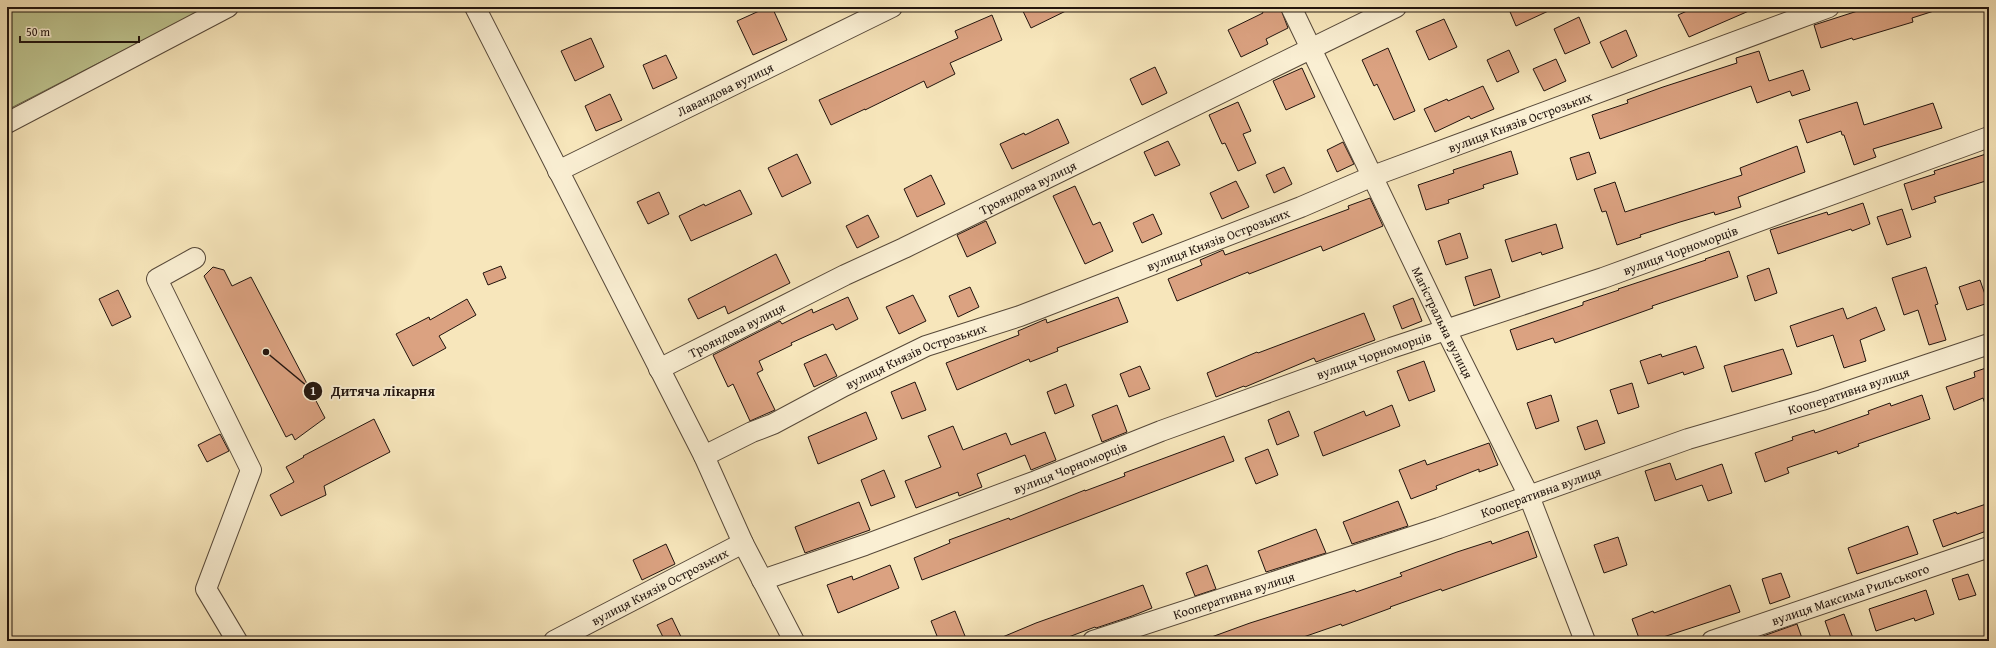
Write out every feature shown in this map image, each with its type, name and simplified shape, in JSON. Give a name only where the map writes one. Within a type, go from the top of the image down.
[{"type":"street","points":[[7,123],[228,7]]},
{"type":"street","points":[[475,7],[704,456]]},
{"type":"street","name":"Лавандова вулиця","points":[[558,170],[892,7]]},
{"type":"street","name":"Магістральна вулиця","points":[[1291,7],[1446,330],[1529,496],[1586,641]]},
{"type":"street","name":"Трояндова вулиця","points":[[660,369],[845,275],[904,248],[1396,7]]},
{"type":"street","name":"вулиця Князів Острозьких","points":[[794,641],[743,543],[704,456],[752,432],[773,424],[844,386],[926,346],[1042,308],[1301,207],[1373,176],[1829,7]]},
{"type":"street","name":"вулиця Чорноморців","points":[[762,580],[865,545],[1036,481],[1161,431],[1446,330],[1603,278],[1989,137]]},
{"type":"street","points":[[195,258],[157,279],[251,470],[206,589],[237,641]]},
{"type":"street","name":"Кооперативна вулиця","points":[[1093,641],[1431,530],[1688,439],[1822,400],[1989,344]]},
{"type":"street","name":"вулиця Князів Острозьких","points":[[554,641],[743,543]]},
{"type":"street","name":"вулиця Максима Рильського","points":[[1712,641],[1989,547]]},
{"type":"green space","points":[[7,7],[208,7],[7,110]]},
{"type":"building","points":[[768,7],[772,7],[787,40],[753,55],[737,21]]},
{"type":"building","points":[[1021,7],[1074,7],[1031,28]]},
{"type":"building","points":[[1271,7],[1280,7],[1288,28],[1266,39],[1268,44],[1241,57],[1228,30],[1263,13],[1262,11]]},
{"type":"building","points":[[1508,7],[1557,7],[1516,26]]},
{"type":"building","points":[[1696,7],[1758,7],[1689,37],[1678,15]]},
{"type":"building","points":[[1870,7],[1937,7],[1937,10],[1912,18],[1913,22],[1821,48],[1814,25]]},
{"type":"building","points":[[992,15],[1002,40],[950,63],[955,74],[927,88],[924,81],[831,125],[819,100],[958,38],[955,31]]},
{"type":"building","points":[[1579,17],[1590,43],[1565,54],[1554,29]]},
{"type":"building","points":[[1444,19],[1457,47],[1429,60],[1416,31]]},
{"type":"building","points":[[1626,30],[1637,56],[1612,68],[1600,42]]},
{"type":"building","points":[[591,38],[604,67],[575,81],[561,51]]},
{"type":"building","points":[[1388,48],[1415,111],[1394,120],[1377,84],[1374,86],[1362,60]]},
{"type":"building","points":[[1509,50],[1519,72],[1497,82],[1487,60]]},
{"type":"building","points":[[1759,51],[1769,81],[1803,70],[1810,90],[1792,96],[1790,91],[1757,103],[1751,86],[1600,139],[1592,115],[1628,103],[1627,100],[1663,87],[1737,63],[1736,58]]},
{"type":"building","points":[[666,55],[677,78],[653,89],[643,65]]},
{"type":"building","points":[[1556,59],[1566,81],[1544,91],[1533,69]]},
{"type":"building","points":[[1155,67],[1167,93],[1142,105],[1130,79]]},
{"type":"building","points":[[1302,68],[1315,97],[1286,110],[1273,81]]},
{"type":"building","points":[[1483,86],[1494,109],[1471,119],[1469,116],[1435,132],[1424,109],[1447,99],[1448,101]]},
{"type":"building","points":[[610,94],[622,120],[596,131],[585,106]]},
{"type":"building","points":[[1238,102],[1251,131],[1243,134],[1256,163],[1238,171],[1225,143],[1222,144],[1209,115]]},
{"type":"building","points":[[1857,102],[1864,125],[1933,103],[1942,128],[1873,149],[1876,157],[1854,165],[1844,135],[1842,135],[1841,131],[1807,143],[1799,120]]},
{"type":"building","points":[[1058,119],[1069,143],[1012,169],[1000,144],[1024,133],[1025,135]]},
{"type":"building","points":[[1168,141],[1180,165],[1155,176],[1144,152]]},
{"type":"building","points":[[1343,142],[1354,164],[1337,172],[1327,150]]},
{"type":"building","points":[[1797,146],[1805,172],[1738,197],[1741,207],[1715,215],[1714,212],[1680,222],[1640,235],[1641,237],[1617,245],[1606,211],[1602,212],[1594,189],[1615,182],[1625,212],[1742,175],[1740,168]]},
{"type":"building","points":[[1511,151],[1518,174],[1483,185],[1484,188],[1448,200],[1449,203],[1426,210],[1418,185],[1454,173],[1453,170]]},
{"type":"building","points":[[1589,152],[1596,173],[1577,180],[1570,158]]},
{"type":"building","points":[[1989,153],[1989,180],[1934,197],[1936,202],[1912,210],[1904,184],[1935,174],[1934,171]]},
{"type":"building","points":[[797,154],[811,183],[782,197],[768,168]]},
{"type":"building","points":[[1284,167],[1292,184],[1274,193],[1266,175]]},
{"type":"building","points":[[931,175],[945,204],[917,217],[904,189]]},
{"type":"building","points":[[1236,181],[1249,207],[1222,219],[1210,193]]},
{"type":"building","points":[[1075,186],[1093,225],[1100,222],[1113,251],[1085,264],[1053,196]]},
{"type":"building","points":[[740,190],[752,214],[691,241],[679,216],[704,204],[705,206]]},
{"type":"building","points":[[659,192],[669,214],[648,224],[637,202]]},
{"type":"building","points":[[1370,198],[1383,226],[1323,251],[1321,246],[1249,274],[1248,272],[1177,301],[1168,279],[1202,265],[1200,260],[1223,250],[1225,255],[1349,209],[1348,206]]},
{"type":"building","points":[[1863,203],[1870,224],[1778,254],[1770,230],[1827,212],[1828,215]]},
{"type":"building","points":[[1902,209],[1911,237],[1887,245],[1877,217]]},
{"type":"building","points":[[1153,214],[1162,234],[1142,243],[1133,223]]},
{"type":"building","points":[[868,215],[879,237],[857,248],[846,226]]},
{"type":"building","points":[[986,221],[996,243],[967,257],[957,235]]},
{"type":"building","points":[[1556,224],[1563,248],[1542,255],[1541,252],[1512,262],[1505,240]]},
{"type":"building","points":[[1460,233],[1468,258],[1446,265],[1438,241]]},
{"type":"building","points":[[1729,251],[1738,277],[1652,306],[1653,308],[1555,343],[1553,338],[1517,350],[1510,330],[1583,305],[1583,302],[1619,290],[1618,289]]},
{"type":"building","points":[[776,254],[790,283],[728,314],[725,306],[698,319],[688,299]]},
{"type":"building","points":[[501,266],[506,278],[488,285],[483,273]]},
{"type":"building","points":[[213,267],[224,270],[232,286],[251,277],[325,418],[295,440],[292,434],[286,437],[204,276]]},
{"type":"building","points":[[1926,267],[1938,304],[1935,305],[1946,340],[1929,345],[1918,310],[1904,315],[1892,278]]},
{"type":"building","points":[[1769,268],[1777,293],[1755,301],[1747,276]]},
{"type":"building","points":[[1491,269],[1500,297],[1474,306],[1465,277]]},
{"type":"building","points":[[1980,280],[1988,303],[1967,310],[1959,287]]},
{"type":"building","points":[[970,287],[979,307],[958,317],[949,296]]},
{"type":"building","points":[[118,290],[131,317],[112,326],[99,299]]},
{"type":"building","points":[[913,295],[926,321],[899,334],[886,307]]},
{"type":"building","points":[[848,297],[858,319],[836,330],[833,324],[791,343],[792,345],[759,361],[763,370],[757,373],[775,410],[750,421],[733,384],[728,387],[713,355],[780,321],[782,324],[812,309],[813,313]]},
{"type":"building","points":[[1118,297],[1128,322],[1057,348],[1058,351],[1030,362],[1029,359],[957,390],[946,363],[1019,335],[1018,331],[1046,319],[1047,323]]},
{"type":"building","points":[[1413,298],[1422,321],[1402,329],[1393,306]]},
{"type":"building","points":[[467,299],[476,315],[439,336],[446,348],[413,366],[396,334],[429,317],[430,320]]},
{"type":"building","points":[[1876,307],[1885,330],[1860,340],[1866,361],[1844,368],[1833,335],[1797,347],[1790,326],[1843,308],[1847,319]]},
{"type":"building","points":[[1364,313],[1375,340],[1316,362],[1314,358],[1245,387],[1244,386],[1216,397],[1207,373],[1257,352],[1258,353]]},
{"type":"building","points":[[1696,346],[1704,368],[1684,375],[1683,372],[1648,384],[1640,361],[1661,354],[1662,357]]},
{"type":"building","points":[[1783,349],[1792,374],[1732,392],[1724,366]]},
{"type":"building","points":[[826,354],[837,376],[814,387],[804,364]]},
{"type":"building","points":[[1424,361],[1435,391],[1409,401],[1397,371]]},
{"type":"building","points":[[1140,366],[1150,389],[1129,397],[1120,374]]},
{"type":"building","points":[[1989,367],[1989,410],[1987,410],[1983,398],[1954,410],[1946,387],[1975,377],[1974,372]]},
{"type":"building","points":[[915,382],[926,410],[902,419],[891,392]]},
{"type":"building","points":[[1632,383],[1639,407],[1618,414],[1610,390]]},
{"type":"building","points":[[1066,384],[1074,406],[1055,414],[1047,392]]},
{"type":"building","points":[[1551,395],[1559,421],[1536,429],[1527,403]]},
{"type":"building","points":[[1922,395],[1930,419],[1858,444],[1859,446],[1838,454],[1837,451],[1787,468],[1789,473],[1765,482],[1755,453],[1793,440],[1792,437],[1814,430],[1815,433],[1869,414],[1868,411],[1890,403],[1891,406]]},
{"type":"building","points":[[1117,405],[1127,432],[1102,442],[1092,415]]},
{"type":"building","points":[[1392,405],[1400,426],[1323,456],[1314,432],[1364,411],[1366,416]]},
{"type":"building","points":[[1289,411],[1299,436],[1277,445],[1268,420]]},
{"type":"building","points":[[866,412],[877,439],[818,464],[808,437]]},
{"type":"building","points":[[374,419],[390,452],[324,486],[326,495],[281,516],[270,495],[294,482],[286,467],[304,457],[303,456]]},
{"type":"building","points":[[1597,420],[1605,443],[1585,450],[1577,427]]},
{"type":"building","points":[[953,426],[963,450],[1006,433],[1011,445],[1045,432],[1056,460],[1031,470],[1025,455],[977,474],[982,487],[959,496],[958,492],[916,508],[905,481],[941,467],[928,436]]},
{"type":"building","points":[[220,434],[229,451],[207,462],[198,445]]},
{"type":"building","points":[[1224,436],[1234,461],[922,580],[914,558],[950,543],[949,540],[1009,518],[1010,520],[1085,490],[1125,476],[1124,473]]},
{"type":"building","points":[[1489,443],[1498,465],[1479,472],[1479,469],[1436,486],[1437,489],[1411,499],[1399,470],[1425,460],[1427,465]]},
{"type":"building","points":[[1268,449],[1278,475],[1256,484],[1245,458]]},
{"type":"building","points":[[1670,463],[1676,480],[1722,464],[1732,493],[1708,501],[1702,485],[1655,501],[1645,471]]},
{"type":"building","points":[[884,470],[895,497],[871,506],[861,480]]},
{"type":"building","points":[[1398,501],[1408,526],[1352,544],[1343,522]]},
{"type":"building","points":[[859,502],[870,530],[805,553],[795,527]]},
{"type":"building","points":[[1989,503],[1989,530],[1943,547],[1933,520],[1956,512],[1957,514]]},
{"type":"building","points":[[1908,526],[1918,554],[1857,574],[1848,548]]},
{"type":"building","points":[[1316,529],[1326,553],[1266,572],[1258,551]]},
{"type":"building","points":[[1528,531],[1537,557],[1442,591],[1441,589],[1390,607],[1391,608],[1342,626],[1341,624],[1292,641],[1206,641],[1206,639],[1250,623],[1355,590],[1356,592],[1402,576],[1400,573],[1457,552],[1491,541],[1492,544]]},
{"type":"building","points":[[1618,537],[1627,565],[1604,573],[1594,545]]},
{"type":"building","points":[[666,544],[675,564],[642,580],[633,560]]},
{"type":"building","points":[[890,565],[899,588],[838,613],[827,585],[852,576],[853,580]]},
{"type":"building","points":[[1207,565],[1216,589],[1195,596],[1186,573]]},
{"type":"building","points":[[1781,573],[1790,597],[1770,604],[1762,579]]},
{"type":"building","points":[[1968,574],[1976,595],[1959,600],[1952,579]]},
{"type":"building","points":[[1143,585],[1152,608],[1132,616],[1096,628],[1095,627],[1058,641],[993,641],[1036,623]]},
{"type":"building","points":[[1730,585],[1740,612],[1651,641],[1640,641],[1632,619],[1653,611],[1654,613]]},
{"type":"building","points":[[1926,590],[1934,614],[1915,621],[1914,618],[1876,631],[1869,609]]},
{"type":"building","points":[[955,611],[967,641],[939,641],[931,621]]},
{"type":"building","points":[[1844,614],[1853,638],[1844,641],[1832,641],[1825,621]]},
{"type":"building","points":[[672,618],[683,641],[665,641],[657,625]]},
{"type":"building","points":[[1797,624],[1803,641],[1752,641],[1752,640]]},
{"type":"place","name":"Дитяча лікарня","points":[[266,352]]}]
